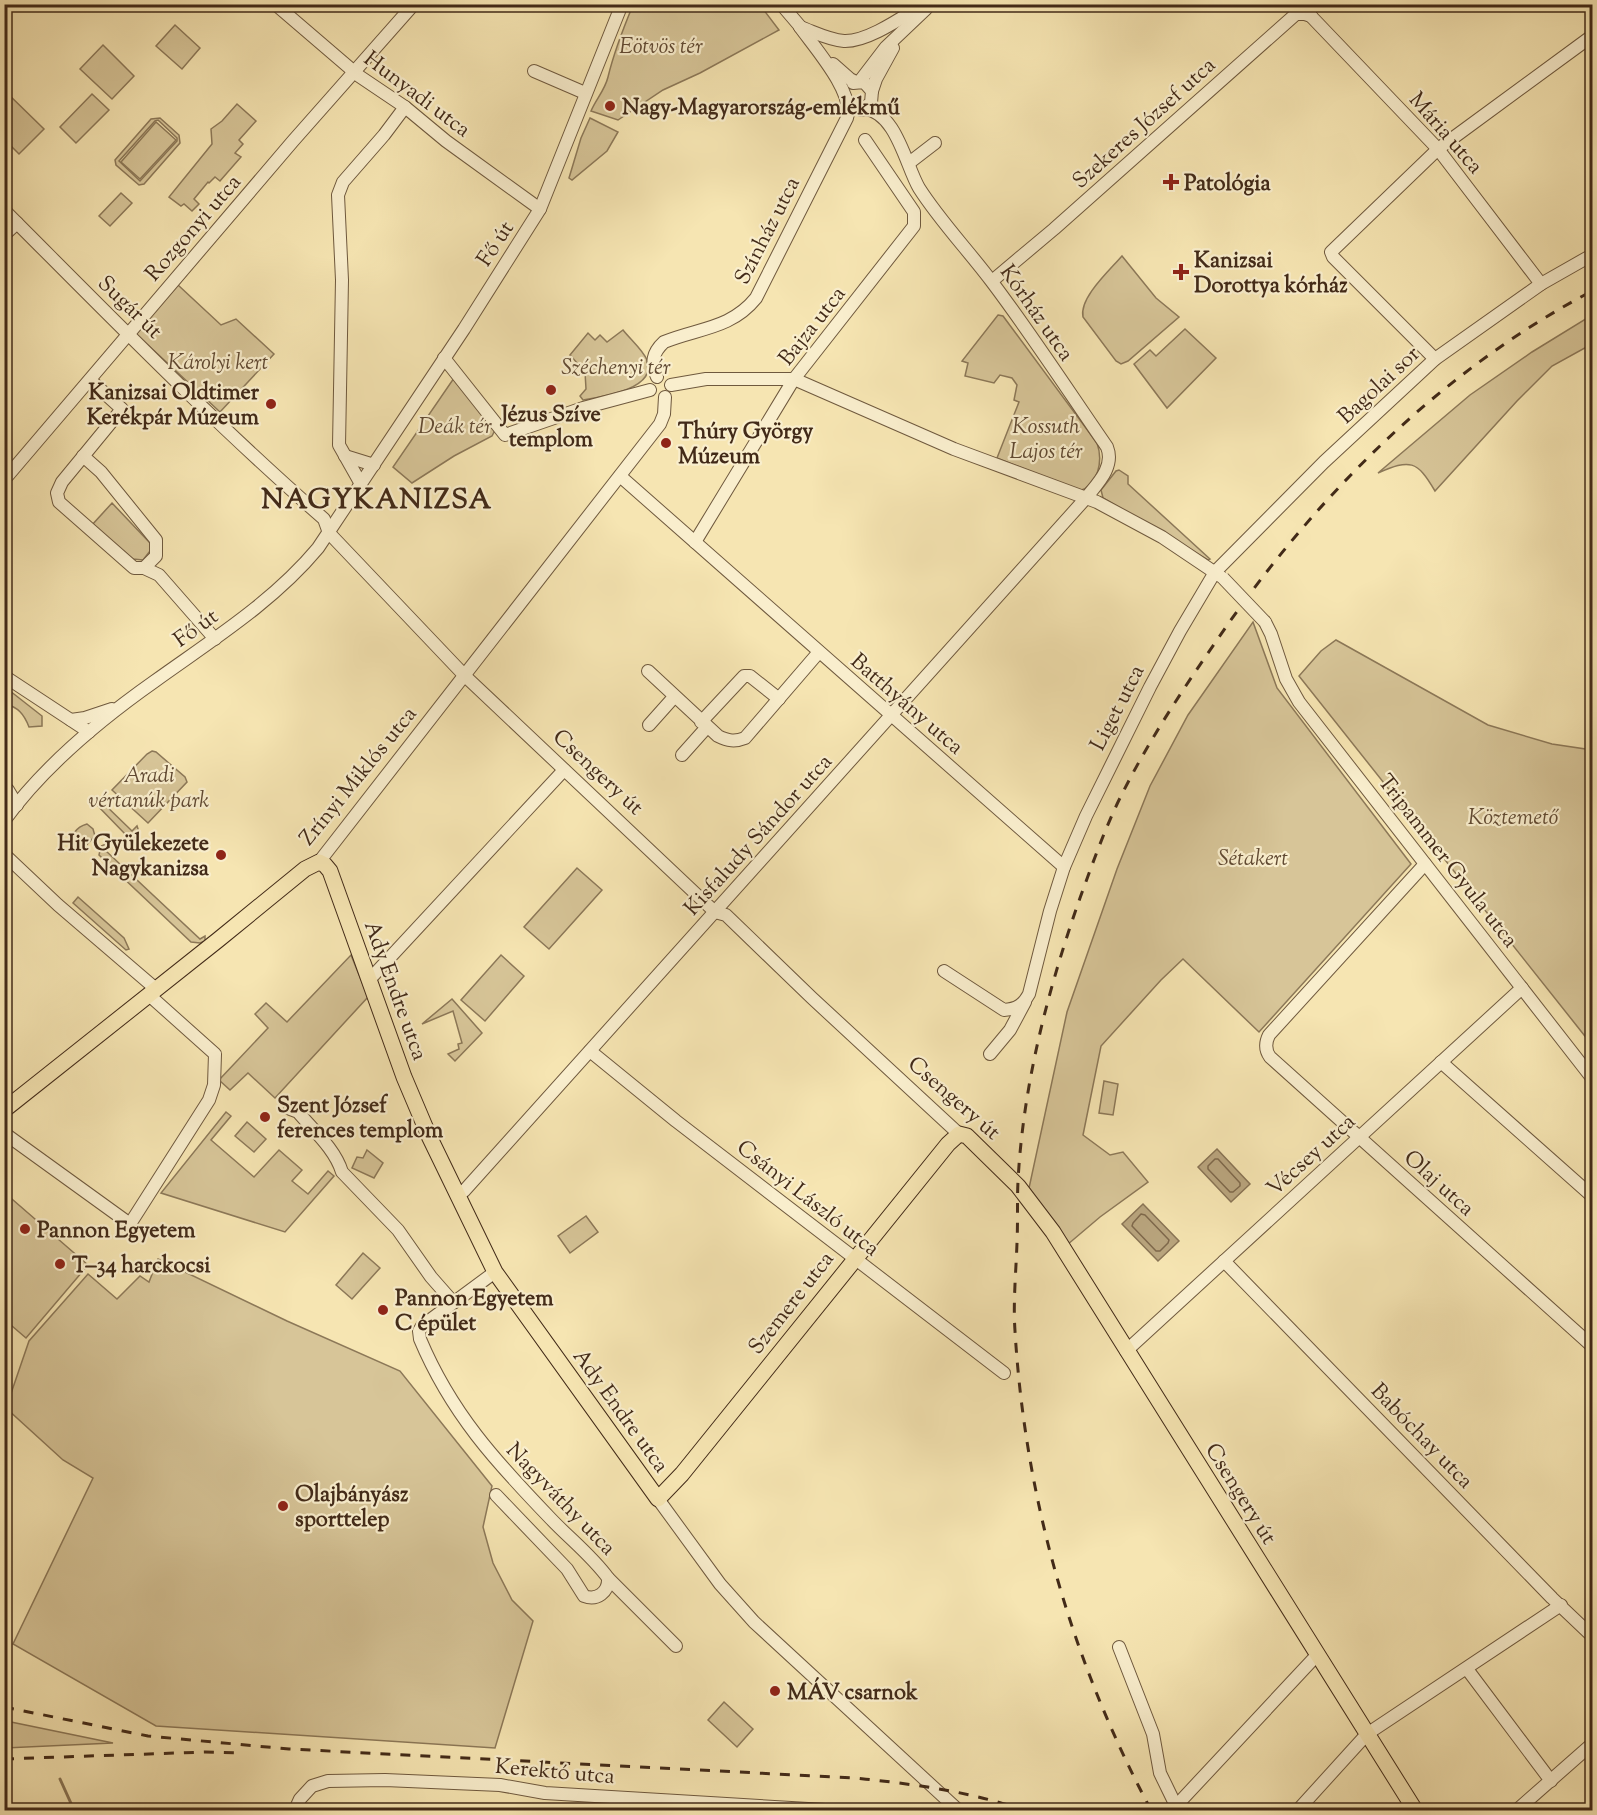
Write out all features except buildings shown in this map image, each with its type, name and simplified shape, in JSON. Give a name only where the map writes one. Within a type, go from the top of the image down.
[{"type":"main road","name":"Ady Endre utca","points":[[319,862],[330,871],[404,1077],[429,1136],[495,1272],[658,1499]]},
{"type":"main road","name":"Zrínyi Miklós utca","points":[[4,1110],[304,869],[319,862]]},
{"type":"main road","name":"Szemere utca","points":[[658,1499],[682,1474],[854,1258],[948,1144],[959,1134]]},
{"type":"main road","name":"Csengery út","points":[[959,1134],[967,1136],[994,1161],[1039,1211],[1415,1810]]},
{"type":"street","name":"Hunyadi utca","points":[[275,4],[354,72],[405,107],[446,141],[540,209]]},
{"type":"street","name":"Rozgonyi utca","points":[[4,480],[414,4]]},
{"type":"street","points":[[540,209],[622,4]]},
{"type":"street","points":[[781,4],[842,73],[868,84],[873,95]]},
{"type":"street","points":[[800,27],[830,39],[850,41],[869,35],[924,4]]},
{"type":"street","points":[[854,104],[848,87],[858,81],[882,51],[931,4]]},
{"type":"street","name":"Mária utca","points":[[1310,10],[1438,149],[1541,284]]},
{"type":"street","name":"Szekeres József utca","points":[[992,281],[1079,207],[1296,14],[1305,14],[1310,10]]},
{"type":"street","points":[[800,27],[854,104]]},
{"type":"street","points":[[854,104],[871,103],[888,56],[907,27]]},
{"type":"street","points":[[1435,359],[1331,254],[1438,149],[1593,36]]},
{"type":"street","points":[[534,71],[585,93]]},
{"type":"street","name":"Kórház utca","points":[[873,95],[902,136],[915,181],[992,281],[1109,453],[1109,464],[1104,475],[1086,498]]},
{"type":"street","name":"Színház utca","points":[[657,377],[653,365],[654,356],[658,347],[664,342],[729,321],[742,314],[756,298],[854,104]]},
{"type":"street","name":"Kórház utca","points":[[854,104],[870,109],[883,120],[907,157]]},
{"type":"street","points":[[362,484],[342,451],[342,280],[338,195],[346,178],[405,107]]},
{"type":"street","name":"Bajza utca","points":[[695,542],[794,379],[914,226],[914,212],[865,140]]},
{"type":"street","points":[[907,157],[935,143]]},
{"type":"street","name":"Fő út","points":[[444,358],[540,209]]},
{"type":"street","name":"Sugár út","points":[[4,210],[243,446],[324,519],[329,533]]},
{"type":"street","points":[[4,236],[17,223]]},
{"type":"street","name":"Bagolai sor","points":[[1219,575],[1324,462],[1435,359],[1541,284],[1593,255]]},
{"type":"street","points":[[329,533],[444,358],[505,435],[583,408],[650,390]]},
{"type":"street","points":[[668,391],[664,378],[657,377],[652,381],[650,390],[655,397],[706,379],[794,379],[954,449],[1097,502],[1162,537],[1219,575]]},
{"type":"street","points":[[90,380],[122,409],[58,488],[59,502],[134,568],[144,568],[159,575],[215,639]]},
{"type":"street","name":"Zrínyi Miklós utca","points":[[319,862],[660,424],[668,391]]},
{"type":"street","points":[[342,451],[374,465]]},
{"type":"street","points":[[83,456],[101,472],[156,540],[156,556],[144,568]]},
{"type":"street","name":"Batthyány utca","points":[[620,476],[1064,867]]},
{"type":"street","name":"Kisfaludy Sándor utca","points":[[457,1194],[464,1191],[1086,498]]},
{"type":"street","name":"Fő út","points":[[4,822],[17,805],[89,732],[215,639],[291,578],[329,533]]},
{"type":"street","name":"Csengery út","points":[[329,533],[465,676],[715,912],[726,915],[959,1134]]},
{"type":"street","name":"Tripammer Gyula utca","points":[[1219,575],[1264,622],[1271,634],[1279,663],[1299,702],[1593,1078]]},
{"type":"street","name":"Liget utca","points":[[1064,867],[1122,740],[1180,631],[1219,575]]},
{"type":"street","points":[[648,671],[704,724],[725,739],[738,741],[745,738],[819,652]]},
{"type":"street","points":[[4,676],[89,732]]},
{"type":"street","points":[[682,755],[704,724],[744,676],[750,676],[779,699]]},
{"type":"street","points":[[650,725],[674,697]]},
{"type":"street","points":[[71,720],[119,708]]},
{"type":"street","points":[[370,979],[564,770]]},
{"type":"street","points":[[4,788],[8,790],[17,805]]},
{"type":"street","points":[[4,854],[153,992],[215,1054],[214,1085],[209,1100],[130,1224],[4,1133]]},
{"type":"street","name":"Olaj utca","points":[[1425,864],[1269,1035],[1265,1046],[1270,1057],[1593,1346]]},
{"type":"street","points":[[990,1054],[1010,1030],[1029,994],[1064,867]]},
{"type":"street","points":[[944,971],[1004,1010],[1017,1007],[1025,1002]]},
{"type":"street","name":"Vécsey utca","points":[[1126,1351],[1522,988]]},
{"type":"street","name":"Csányi László utca","points":[[590,1051],[685,1128],[1004,1373]]},
{"type":"street","points":[[1441,1062],[1593,1196]]},
{"type":"street","points":[[290,1109],[298,1112],[329,1148],[342,1172],[398,1230],[431,1277],[453,1302],[495,1272]]},
{"type":"street","name":"Babóchay utca","points":[[1224,1261],[1593,1636]]},
{"type":"street","name":"Nagyváthy utca","points":[[453,1302],[422,1326],[419,1331],[420,1339],[433,1368],[470,1430],[513,1479],[608,1578],[606,1588],[599,1596],[590,1598],[584,1596],[567,1569],[496,1495]]},
{"type":"street","name":"Ady Endre utca","points":[[658,1499],[720,1584],[754,1622],[958,1810]]},
{"type":"street","points":[[608,1578],[676,1646]]},
{"type":"street","points":[[1298,1810],[1367,1734],[1561,1605]]},
{"type":"street","points":[[1119,1647],[1153,1734],[1160,1773],[1177,1808],[1317,1655]]},
{"type":"street","points":[[1467,1669],[1551,1781]]},
{"type":"street","points":[[1518,1810],[1593,1744]]},
{"type":"street","name":"Kerektó utca","points":[[295,1810],[300,1799],[312,1786],[328,1781],[362,1780],[500,1785],[545,1793],[825,1810]]},
{"type":"green space","name":"Eötvös tér","points":[[633,5],[760,5],[779,30],[700,73],[663,90],[618,120],[591,111],[607,82]]},
{"type":"green space","points":[[175,25],[200,48],[182,69],[156,46]]},
{"type":"green space","points":[[103,45],[134,76],[112,99],[80,69]]},
{"type":"green space","points":[[5,91],[44,129],[19,154],[5,140]]},
{"type":"green space","points":[[92,94],[109,110],[76,143],[60,127]]},
{"type":"green space","points":[[237,104],[256,121],[239,140],[243,144],[235,153],[241,157],[220,181],[215,177],[208,182],[194,199],[199,204],[192,211],[184,204],[181,206],[169,197],[212,144],[211,129],[222,121]]},
{"type":"green space","points":[[160,118],[179,135],[180,143],[144,184],[139,185],[116,165],[115,160],[151,119]],"holes":[[[158,120],[177,138],[177,141],[140,181],[119,161],[155,121]]]},
{"type":"green space","points":[[590,118],[618,132],[607,151],[572,180],[569,178],[581,138]]},
{"type":"green space","points":[[156,122],[176,140],[140,179],[121,162]]},
{"type":"green space","points":[[121,193],[132,203],[110,226],[99,216]]},
{"type":"green space","points":[[1122,256],[1156,298],[1179,317],[1128,361],[1121,364],[1116,361],[1083,317],[1083,310],[1090,293]]},
{"type":"green space","name":"Károlyi kert","points":[[178,285],[221,325],[236,319],[274,354],[220,412],[134,332]]},
{"type":"green space","name":"Kossuth Lajos tér","points":[[998,315],[1003,316],[1097,443],[1100,457],[1098,471],[1086,488],[1079,491],[997,458],[1019,402],[1014,400],[1017,385],[1012,378],[1000,375],[994,383],[965,376],[968,363],[962,361]]},
{"type":"green space","points":[[1592,315],[1592,344],[1552,366],[1435,491],[1423,473],[1412,465],[1405,464],[1378,473],[1470,395],[1532,352]]},
{"type":"green space","points":[[1185,329],[1216,358],[1167,408],[1134,364],[1150,350],[1156,356]]},
{"type":"green space","name":"Széchenyi tér","points":[[623,330],[647,360],[648,370],[644,378],[637,385],[626,390],[583,400],[580,396],[586,389],[585,372],[570,355],[588,333],[595,340],[600,335],[607,342]]},
{"type":"green space","name":"Deák tér","points":[[454,378],[495,430],[492,436],[454,456],[412,483],[393,467]]},
{"type":"green space","name":"Kossuth Lajos tér","points":[[1119,470],[1128,476],[1128,484],[1210,559],[1208,560],[1103,498],[1101,490]]},
{"type":"green space","points":[[112,503],[150,543],[150,551],[143,560],[133,559],[92,525]]},
{"type":"green space","name":"Sétakert","points":[[1253,622],[1277,688],[1411,864],[1259,1032],[1183,959],[1101,1046],[1083,1135],[1110,1155],[1123,1152],[1148,1182],[1100,1217],[1067,1245],[1029,1188],[1067,1012],[1117,869],[1150,786],[1188,715]]},
{"type":"green space","name":"Köztemető","points":[[1336,640],[1488,725],[1552,744],[1592,750],[1592,1045],[1299,676],[1321,651]]},
{"type":"green space","points":[[5,687],[42,716],[42,726],[29,727],[20,712],[5,704]]},
{"type":"green space","name":"Aradi vértanúk park","points":[[152,751],[185,777],[187,782],[148,823],[112,790]]},
{"type":"green space","points":[[99,799],[132,831],[137,826],[139,832],[134,838],[128,842],[122,841],[127,836],[95,803]]},
{"type":"green space","points":[[87,824],[93,829],[95,836],[80,852],[74,851],[70,847],[72,836],[80,827]]},
{"type":"green space","points":[[106,844],[110,846],[106,851],[200,939],[205,936],[205,941],[191,942],[99,855],[101,846]]},
{"type":"green space","points":[[577,868],[602,890],[549,949],[524,927]]},
{"type":"green space","points":[[78,897],[124,938],[129,949],[126,950],[73,903]]},
{"type":"green space","points":[[351,955],[368,997],[275,1098],[248,1073],[230,1090],[219,1080],[268,1028],[255,1014],[266,1003],[287,1022]]},
{"type":"green space","points":[[501,955],[524,976],[485,1021],[461,1000]]},
{"type":"green space","points":[[452,999],[482,1033],[455,1061],[448,1054],[459,1049],[458,1044],[462,1043],[453,1011],[422,1024]]},
{"type":"green space","points":[[1104,1081],[1118,1084],[1113,1115],[1099,1113]]},
{"type":"green space","points":[[226,1112],[231,1116],[211,1140],[254,1177],[279,1150],[302,1170],[292,1181],[308,1194],[328,1171],[334,1176],[285,1232],[161,1193]]},
{"type":"green space","points":[[247,1122],[266,1139],[254,1152],[235,1136]]},
{"type":"green space","points":[[367,1150],[383,1163],[374,1178],[352,1168],[357,1157],[363,1158]]},
{"type":"green space","name":"Pannon Egyetem","points":[[5,1193],[88,1265],[26,1338],[5,1320]]},
{"type":"green space","points":[[586,1216],[598,1232],[570,1253],[558,1236]]},
{"type":"green space","points":[[363,1253],[380,1268],[352,1299],[336,1285]]},
{"type":"green space","name":"Olajbányász sporttelep","points":[[158,1259],[287,1321],[400,1371],[492,1486],[483,1527],[493,1563],[512,1600],[533,1621],[495,1748],[156,1726],[13,1644],[93,1478],[63,1460],[6,1408],[29,1341],[88,1274],[117,1299],[140,1276],[149,1282]]},
{"type":"green space","points":[[724,1702],[753,1729],[737,1747],[708,1720]]},
{"type":"green space","points":[[5,1720],[11,1722],[113,1743],[5,1748]]},
{"type":"water","points":[[1217,1149],[1250,1184],[1231,1202],[1198,1167]]},
{"type":"water","points":[[1143,1204],[1179,1241],[1158,1261],[1122,1224]]},
{"type":"waterway","points":[[60,1779],[74,1810]]},
{"type":"railway","points":[[1151,1810],[1098,1696],[1057,1578],[1029,1456],[1020,1394],[1014,1309],[1021,1145],[1031,1073],[1058,967],[1098,848],[1131,777],[1183,690],[1263,577],[1302,528],[1345,481],[1389,437],[1436,396],[1486,357],[1538,322],[1592,291]]},
{"type":"railway","points":[[4,1707],[148,1736],[289,1749],[855,1778],[961,1793],[1023,1810]]},
{"type":"railway","points":[[4,1759],[205,1752],[241,1753]]},
{"type":"place","name":"Nagy-Magyarország-emlékmű","points":[[610,106]]},
{"type":"place","name":"Patológia","points":[[1171,182]]},
{"type":"place","name":"Kanizsai Dorottya kórház","points":[[1181,272]]},
{"type":"place","name":"Jézus Szíve templom","points":[[551,390]]},
{"type":"place","name":"Kanizsai Oldtimer Kerékpár Múzeum","points":[[271,404]]},
{"type":"place","name":"Thúry György Múzeum","points":[[666,443]]},
{"type":"place","name":"Hit Gyülekezete Nagykanizsa","points":[[221,855]]},
{"type":"place","name":"Szent József ferences templom","points":[[265,1117]]},
{"type":"place","name":"Pannon Egyetem","points":[[25,1229]]},
{"type":"place","name":"T–34 harckocsi","points":[[60,1264]]},
{"type":"place","name":"Pannon Egyetem C épület","points":[[383,1310]]},
{"type":"place","name":"Olajbányász sporttelep","points":[[283,1506]]},
{"type":"place","name":"MÁV csarnok","points":[[775,1691]]},
{"type":"district","name":"NAGYKANIZSA","points":[[377,498]]}]
